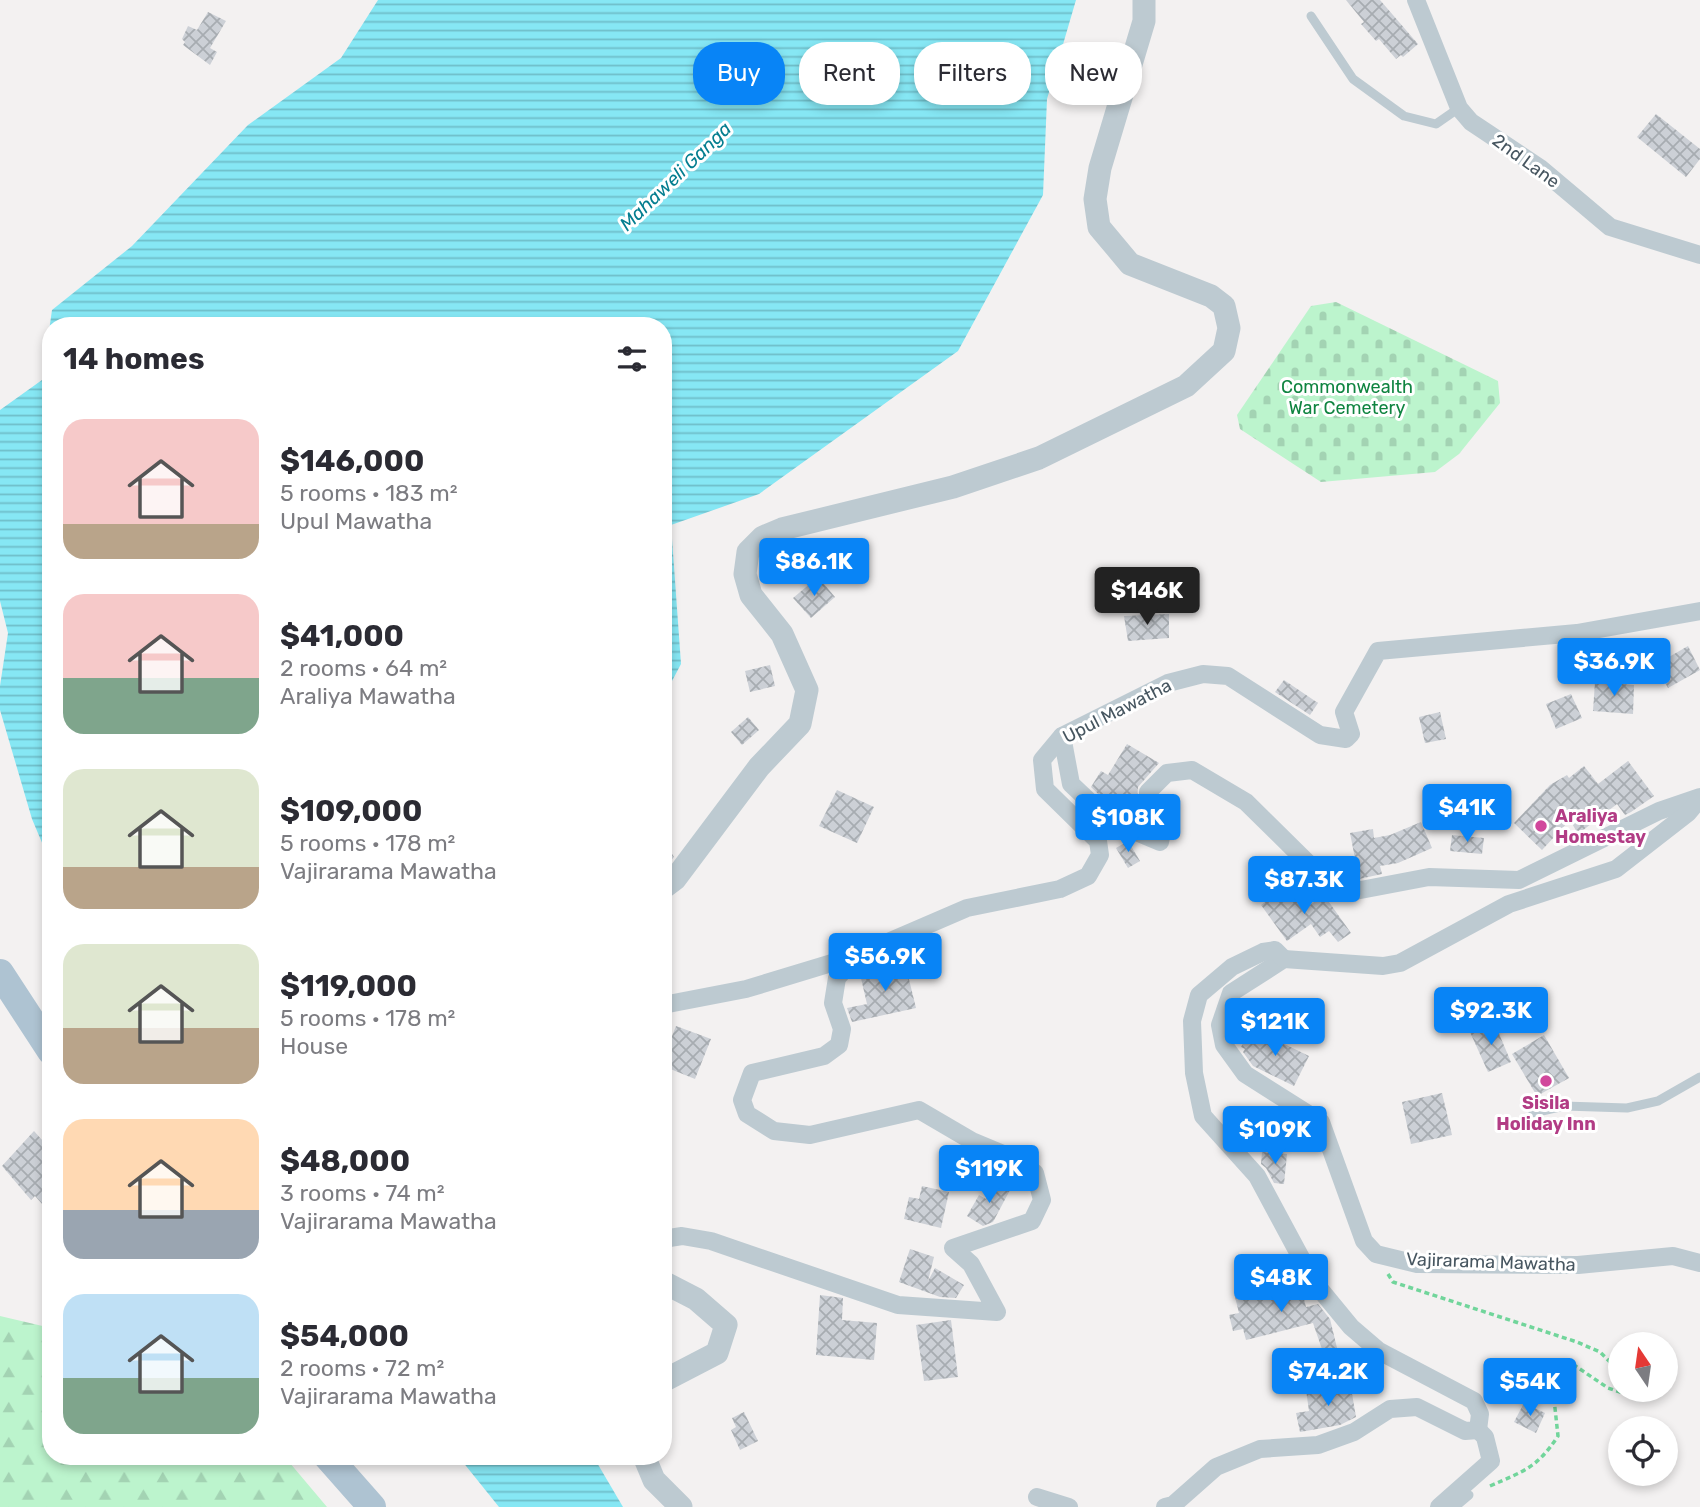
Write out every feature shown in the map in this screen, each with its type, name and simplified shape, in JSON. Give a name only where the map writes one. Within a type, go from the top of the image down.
[{"type":"main road","points":[[0,973],[42,1037]]},
{"type":"main road","points":[[335,1465],[372,1507]]},
{"type":"street","points":[[672,882],[759,767],[800,724],[807,690],[782,634],[751,596],[745,574],[748,552],[763,537],[782,529],[953,487],[1040,458],[1186,386],[1224,351],[1229,328],[1224,306],[1212,296],[1130,264],[1099,227],[1095,199],[1100,168],[1144,21],[1144,0]]},
{"type":"street","name":"2nd Lane","points":[[1416,0],[1459,108],[1471,122],[1541,168],[1610,227],[1700,255]]},
{"type":"street","name":"Upul Mawatha","points":[[672,1003],[746,989],[858,954],[967,908],[1060,889],[1087,876],[1100,855],[1098,841],[1045,789],[1042,760],[1062,736],[1168,683],[1203,674],[1228,676],[1320,735],[1346,738],[1351,734],[1344,712],[1378,651],[1577,633],[1700,611]]},
{"type":"street","points":[[1062,736],[1071,784],[1110,821],[1160,842],[1162,832],[1148,813],[1148,792],[1167,773],[1192,770],[1246,802],[1323,878],[1350,892],[1429,877],[1519,880],[1659,811],[1700,798]]},
{"type":"street","points":[[1376,1254],[1364,1241],[1321,1122],[1245,1074],[1224,1045],[1220,1025],[1231,993],[1284,959],[1383,966],[1400,962],[1509,904],[1616,869],[1688,813],[1700,798]]},
{"type":"street","points":[[1284,959],[1275,950],[1263,952],[1232,967],[1199,995],[1192,1021],[1194,1073],[1203,1116],[1257,1176],[1314,1282],[1351,1328],[1379,1351],[1474,1401],[1480,1413],[1478,1430]]},
{"type":"street","points":[[672,1238],[682,1236],[711,1241],[898,1305],[997,1312],[971,1264],[953,1248],[1032,1221],[1042,1200],[1035,1173],[1022,1162],[972,1141],[919,1110],[810,1135],[774,1131],[747,1114],[742,1100],[752,1073],[824,1056],[839,1045],[842,1029],[833,1003],[837,978],[858,954]]},
{"type":"street","name":"Vajirarama Mawatha","points":[[1376,1254],[1417,1264],[1578,1265],[1674,1255],[1700,1264]]},
{"type":"street","points":[[672,1286],[696,1298],[726,1325],[717,1353],[672,1376]]},
{"type":"street","points":[[1165,1507],[1173,1505],[1216,1467],[1260,1449],[1318,1446],[1354,1432],[1390,1409],[1417,1407],[1465,1431],[1478,1430],[1485,1437],[1491,1461],[1439,1507]]},
{"type":"street","points":[[648,1465],[654,1480],[681,1507]]},
{"type":"street","points":[[1037,1497],[1069,1507]]},
{"type":"lane","points":[[1311,16],[1353,79],[1404,116],[1436,124],[1459,108]]},
{"type":"lane","points":[[1533,1113],[1564,1106],[1627,1108],[1658,1101],[1700,1077]]},
{"type":"lane","points":[[1455,1507],[1469,1495]]},
{"type":"path","points":[[1376,1254],[1392,1282],[1577,1342],[1600,1352],[1608,1360]]},
{"type":"path","points":[[1469,1495],[1526,1470],[1544,1458],[1558,1436],[1554,1399],[1561,1366],[1571,1363],[1608,1388]]},
{"type":"green space","name":"Commonwealth War Cemetery","points":[[1336,302],[1498,381],[1500,403],[1459,454],[1435,472],[1321,482],[1240,429],[1237,415],[1311,306]]},
{"type":"green space","points":[[0,1316],[42,1326],[42,1465],[292,1465],[327,1507],[0,1507]]},
{"type":"water","name":"Mahaweli Ganga","points":[[378,0],[1076,0],[1064,42],[1045,42],[1047,105],[1043,195],[958,351],[759,494],[672,525],[672,317],[51,317],[52,310],[132,246],[248,125],[341,58]]},
{"type":"water","points":[[42,380],[42,843],[32,819],[0,710],[0,686],[8,633],[0,601],[0,410]]},
{"type":"water","points":[[672,539],[681,664],[672,681]]},
{"type":"water","points":[[465,1465],[598,1465],[623,1507],[499,1507]]},
{"type":"building","points":[[1346,0],[1380,0],[1418,44],[1403,57],[1401,55],[1396,59],[1379,39],[1376,41],[1361,24],[1364,22]]},
{"type":"building","points":[[208,12],[226,21],[210,48],[217,52],[210,65],[183,45],[185,42],[182,39],[188,26],[197,30]]},
{"type":"building","points":[[1656,114],[1700,149],[1700,159],[1686,177],[1637,137]]},
{"type":"building","points":[[818,577],[835,597],[811,618],[793,598]]},
{"type":"building","points":[[1169,614],[1169,638],[1128,641],[1124,616]]},
{"type":"building","points":[[1688,646],[1700,670],[1668,688],[1655,665]]},
{"type":"building","points":[[770,665],[775,686],[750,692],[745,671]]},
{"type":"building","points":[[1284,680],[1318,703],[1310,715],[1275,692]]},
{"type":"building","points":[[1595,682],[1634,685],[1633,714],[1593,711]]},
{"type":"building","points":[[1571,694],[1582,718],[1556,729],[1546,704]]},
{"type":"building","points":[[1440,712],[1446,739],[1425,743],[1419,717]]},
{"type":"building","points":[[748,717],[759,730],[742,745],[731,732]]},
{"type":"building","points":[[1127,744],[1159,763],[1138,787],[1137,800],[1127,816],[1116,811],[1091,787],[1101,771],[1108,775]]},
{"type":"building","points":[[1628,761],[1654,796],[1631,812],[1625,815],[1617,804],[1578,834],[1570,820],[1542,850],[1514,823],[1550,785],[1567,775],[1569,778],[1584,766],[1598,784]]},
{"type":"building","points":[[837,790],[874,807],[857,843],[819,826]]},
{"type":"building","points":[[1421,822],[1432,848],[1398,863],[1380,866],[1382,874],[1359,879],[1350,833],[1373,829],[1374,838],[1390,835]]},
{"type":"building","points":[[1452,835],[1484,838],[1482,854],[1450,851]]},
{"type":"building","points":[[1128,841],[1140,861],[1128,868],[1116,848]]},
{"type":"building","points":[[1296,888],[1310,905],[1324,895],[1351,933],[1338,942],[1329,931],[1320,937],[1311,924],[1287,941],[1261,905],[1280,891],[1284,897]]},
{"type":"building","points":[[905,963],[916,1008],[852,1022],[847,1008],[867,1004],[860,974]]},
{"type":"building","points":[[1494,1022],[1511,1062],[1488,1072],[1470,1032]]},
{"type":"building","points":[[676,1026],[711,1039],[695,1079],[672,1070],[672,1036]]},
{"type":"building","points":[[1249,1032],[1260,1038],[1262,1033],[1309,1056],[1294,1086],[1253,1066],[1243,1052],[1245,1049],[1241,1047]]},
{"type":"building","points":[[1544,1035],[1569,1078],[1537,1096],[1512,1054]]},
{"type":"building","points":[[1442,1093],[1452,1135],[1411,1144],[1402,1102]]},
{"type":"building","points":[[34,1131],[42,1140],[42,1204],[35,1196],[31,1200],[2,1166]]},
{"type":"building","points":[[1262,1152],[1287,1154],[1284,1184],[1274,1183],[1261,1164]]},
{"type":"building","points":[[995,1182],[1010,1190],[993,1222],[983,1226],[967,1216],[979,1195],[986,1199]]},
{"type":"building","points":[[922,1186],[949,1192],[941,1228],[904,1219],[909,1197],[919,1199]]},
{"type":"building","points":[[910,1249],[934,1257],[928,1281],[935,1268],[964,1285],[956,1298],[940,1297],[899,1282]]},
{"type":"building","points":[[1300,1281],[1306,1307],[1318,1304],[1330,1319],[1338,1352],[1324,1355],[1313,1323],[1246,1340],[1243,1329],[1233,1331],[1229,1315],[1239,1313],[1235,1297],[1244,1295],[1242,1289],[1256,1286],[1257,1291]]},
{"type":"building","points":[[820,1295],[843,1298],[842,1320],[877,1323],[874,1360],[816,1355]]},
{"type":"building","points":[[951,1320],[958,1377],[924,1381],[916,1325]]},
{"type":"building","points":[[1350,1382],[1356,1417],[1340,1425],[1300,1432],[1296,1413],[1309,1411],[1306,1390]]},
{"type":"building","points":[[1524,1403],[1545,1413],[1536,1433],[1514,1422]]},
{"type":"building","points":[[744,1412],[758,1441],[740,1450],[731,1430],[736,1427],[732,1418]]},
{"type":"place","name":"Araliya Homestay","points":[[1541,826]]},
{"type":"place","name":"Sisila Holiday Inn","points":[[1546,1081]]}]
